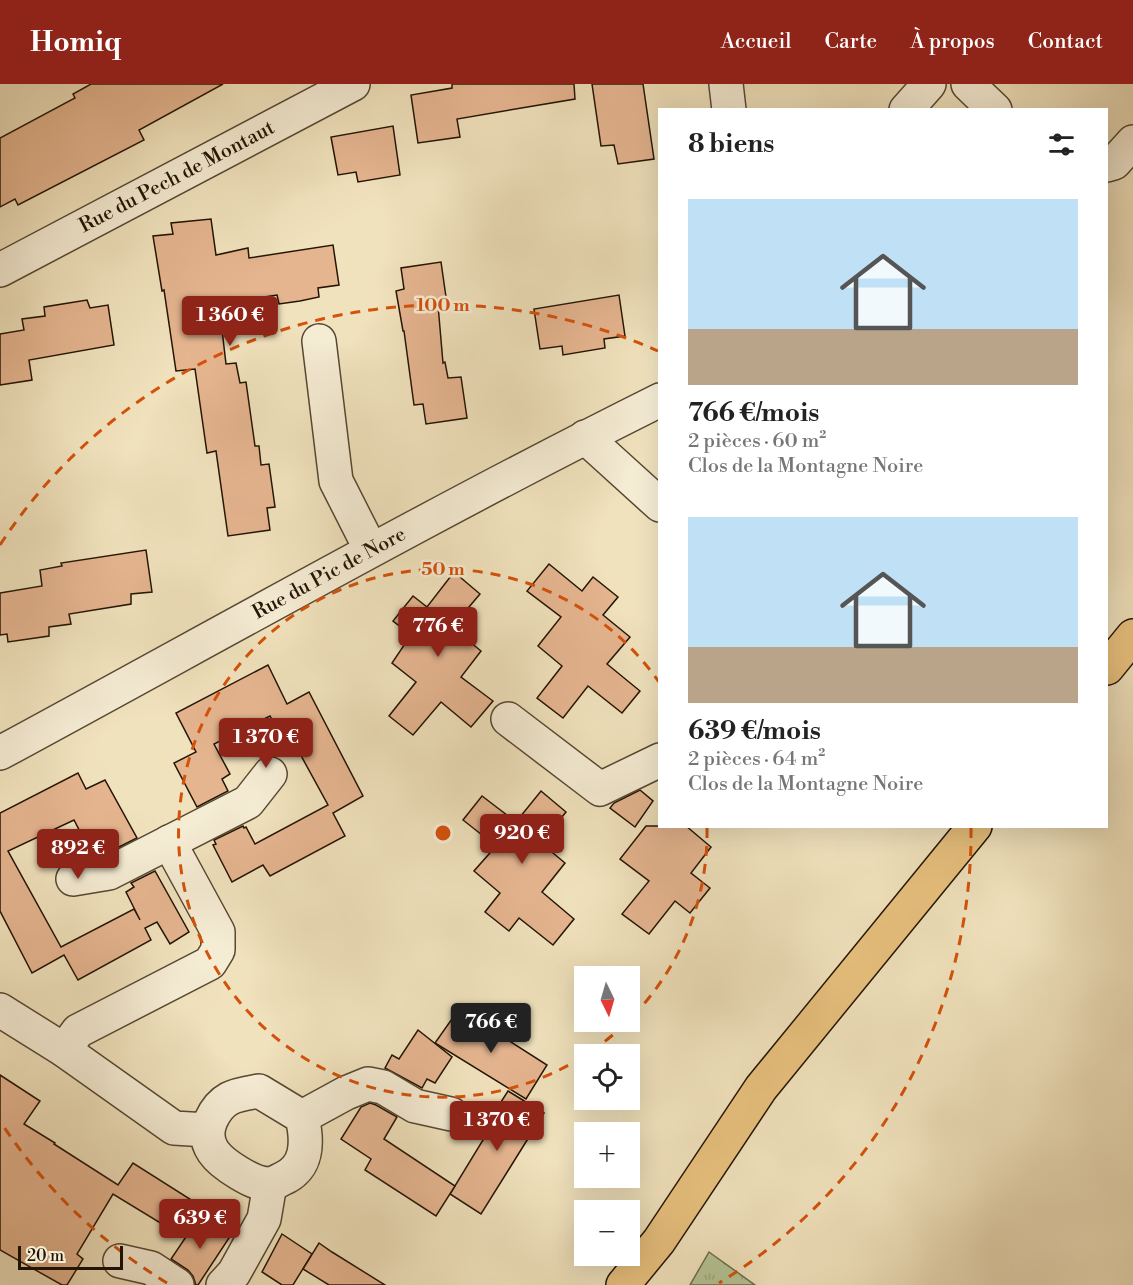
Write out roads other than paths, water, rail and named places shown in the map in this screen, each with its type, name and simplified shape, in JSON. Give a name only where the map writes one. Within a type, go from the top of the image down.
[{"type":"main road","points":[[1108,667],[1133,636]]},
{"type":"main road","points":[[623,1285],[659,1241],[761,1088],[973,828]]},
{"type":"main road","points":[[638,1285],[659,1241]]},
{"type":"street","name":"Rue du Pech de Montaut","points":[[0,270],[353,84]]},
{"type":"street","points":[[726,84],[729,108]]},
{"type":"street","points":[[908,108],[929,84]]},
{"type":"street","points":[[968,84],[993,108]]},
{"type":"street","points":[[1108,165],[1114,163],[1133,142]]},
{"type":"street","points":[[318,340],[336,481],[371,550]]},
{"type":"street","name":"Rue du Pic de Nore","points":[[0,753],[371,550],[658,401]]},
{"type":"street","points":[[585,437],[658,503]]},
{"type":"street","points":[[508,720],[600,789],[658,761]]},
{"type":"street","points":[[73,879],[109,873],[248,802],[270,774]]},
{"type":"street","points":[[64,1050],[78,1031],[210,963],[218,950],[218,932],[169,842]]},
{"type":"street","points":[[0,1010],[64,1050],[174,1128],[207,1130]]},
{"type":"street","points":[[302,1117],[368,1084],[383,1087],[415,1106],[451,1114]]},
{"type":"street","points":[[259,1091],[302,1117],[307,1134],[305,1155],[292,1174],[270,1184],[253,1182],[222,1162],[210,1146],[207,1130],[216,1108],[233,1095],[259,1091]]},
{"type":"street","points":[[237,1281],[264,1219],[270,1184]]},
{"type":"street","points":[[120,1261],[151,1268],[177,1285]]}]
